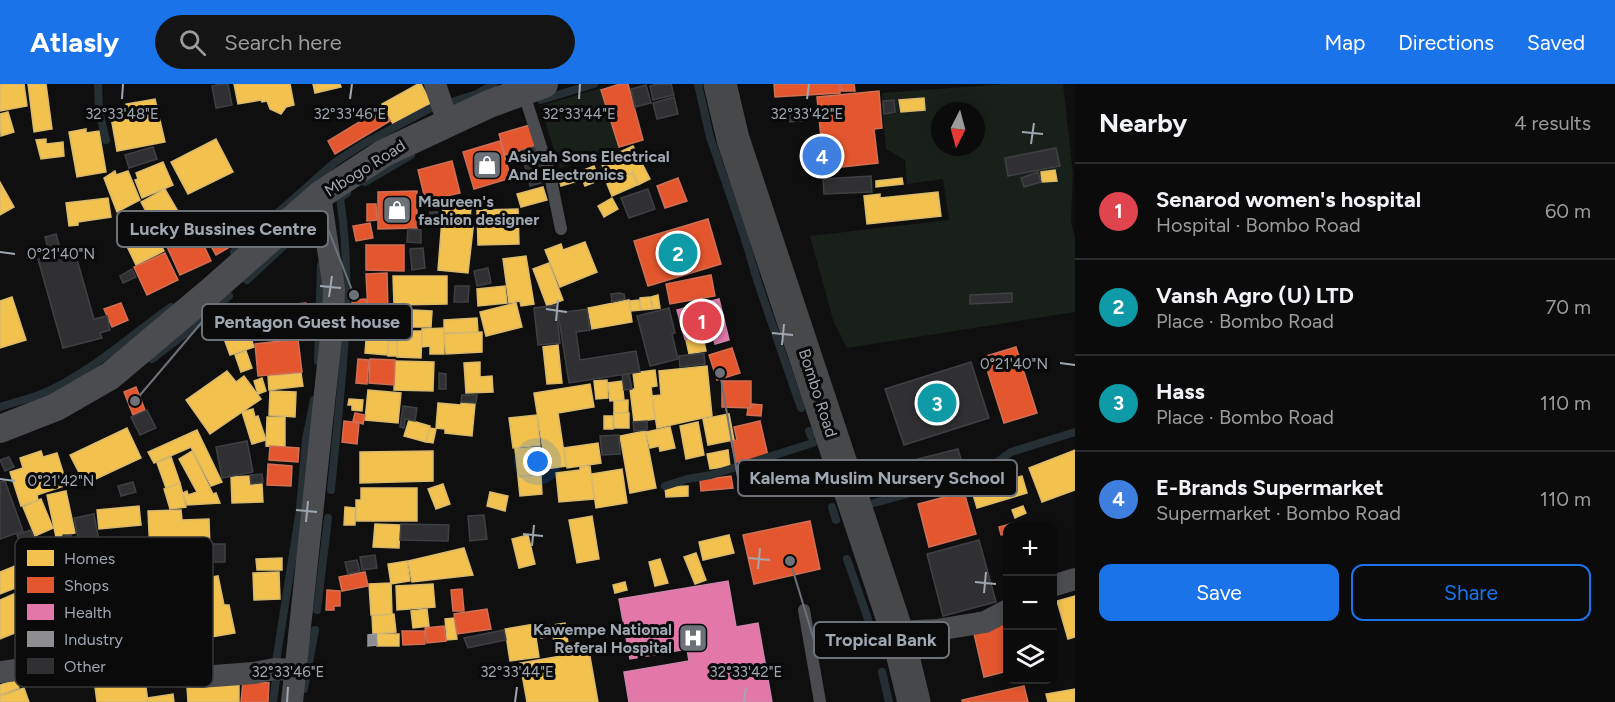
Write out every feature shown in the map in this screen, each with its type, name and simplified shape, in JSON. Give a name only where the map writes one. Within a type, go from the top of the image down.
[{"type":"main road","name":"Bombo Road","points":[[720,84],[733,139],[897,632],[914,702]]},
{"type":"street","points":[[435,84],[448,123]]},
{"type":"street","name":"Mbogo Road","points":[[0,429],[56,406],[110,376],[320,195],[384,153],[489,104],[534,88]]},
{"type":"street","points":[[292,702],[333,318],[334,290],[320,195]]},
{"type":"street","points":[[1057,585],[1075,579]]},
{"type":"street","points":[[897,632],[937,630],[985,622],[1003,613]]},
{"type":"street","points":[[213,676],[254,674],[275,669],[296,670]]},
{"type":"street","points":[[0,672],[15,670]]},
{"type":"lane","points":[[534,88],[561,229]]},
{"type":"lane","points":[[804,610],[820,702]]},
{"type":"shaded area","points":[[1006,84],[1063,84],[1073,174],[1071,221],[1075,239],[1075,312],[847,348],[833,320],[810,236],[949,220],[943,179],[907,184],[905,160],[886,149],[882,93]]},
{"type":"shaded area","points":[[601,88],[620,147],[560,168],[540,106]]},
{"type":"building: Homes","points":[[0,84],[24,84],[27,106],[0,111]]},
{"type":"building: Homes","points":[[28,84],[46,84],[52,129],[34,132]]},
{"type":"building: Homes","points":[[234,84],[290,84],[294,105],[286,107],[281,114],[270,109],[267,101],[238,104]]},
{"type":"building: Homes","points":[[313,84],[340,84],[341,87],[315,93]]},
{"type":"building: Homes","points":[[421,84],[431,103],[393,124],[382,104]]},
{"type":"building: Homes","points":[[924,98],[925,110],[901,112],[899,100]]},
{"type":"building: Homes","points":[[155,99],[165,142],[117,151],[111,117],[128,114],[126,104]]},
{"type":"building: Homes","points":[[8,112],[14,132],[1,136],[0,114]]},
{"type":"building: Homes","points":[[86,129],[86,133],[99,131],[106,172],[77,177],[69,132]]},
{"type":"building: Homes","points":[[46,139],[46,144],[63,142],[64,156],[41,159],[36,140]]},
{"type":"building: Homes","points":[[216,139],[233,172],[188,194],[171,162]]},
{"type":"building: Homes","points":[[633,146],[650,179],[638,185],[633,172],[611,182],[600,161]]},
{"type":"building: Homes","points":[[163,162],[173,185],[142,198],[135,180],[138,179],[136,173]]},
{"type":"building: Homes","points":[[594,166],[600,180],[585,186],[579,172]]},
{"type":"building: Homes","points":[[1055,170],[1057,181],[1042,182],[1041,172]]},
{"type":"building: Homes","points":[[115,171],[116,175],[128,171],[140,200],[117,212],[104,178]]},
{"type":"building: Homes","points":[[575,171],[578,181],[561,186],[558,176]]},
{"type":"building: Homes","points":[[633,173],[637,185],[612,196],[607,184]]},
{"type":"building: Homes","points":[[902,178],[903,184],[876,187],[876,181]]},
{"type":"building: Homes","points":[[0,182],[14,207],[0,215]]},
{"type":"building: Homes","points":[[543,187],[547,200],[521,207],[517,194]]},
{"type":"building: Homes","points":[[165,189],[180,215],[154,226],[141,202]]},
{"type":"building: Homes","points":[[938,192],[941,216],[867,224],[864,196],[880,194],[880,198]]},
{"type":"building: Homes","points":[[108,198],[111,217],[78,222],[78,225],[69,226],[66,203]]},
{"type":"building: Homes","points":[[612,198],[618,209],[604,217],[598,206]]},
{"type":"building: Homes","points":[[443,206],[471,208],[470,219],[474,220],[468,273],[438,270]]},
{"type":"building: Homes","points":[[518,209],[519,244],[478,245],[477,210]]},
{"type":"building: Homes","points":[[152,227],[164,251],[136,265],[124,240]]},
{"type":"building: Homes","points":[[585,242],[597,272],[560,287],[545,250],[561,244],[563,250]]},
{"type":"building: Homes","points":[[526,256],[534,304],[521,306],[520,301],[509,303],[503,259]]},
{"type":"building: Homes","points":[[549,263],[563,300],[547,306],[533,269]]},
{"type":"building: Homes","points":[[393,276],[447,276],[447,304],[394,305]]},
{"type":"building: Homes","points":[[505,286],[507,303],[478,306],[477,289]]},
{"type":"building: Homes","points":[[658,295],[660,308],[653,309],[651,297]]},
{"type":"building: Homes","points":[[12,297],[26,340],[0,348],[0,301]]},
{"type":"building: Homes","points":[[650,297],[652,309],[641,310],[640,298]]},
{"type":"building: Homes","points":[[629,300],[632,322],[592,329],[588,308]]},
{"type":"building: Homes","points":[[639,300],[640,310],[631,311],[630,301]]},
{"type":"building: Homes","points":[[516,303],[522,327],[486,336],[480,312]]},
{"type":"building: Homes","points":[[412,310],[432,311],[431,327],[411,327]]},
{"type":"building: Homes","points":[[398,313],[411,314],[411,331],[422,331],[421,358],[397,357]]},
{"type":"building: Homes","points":[[368,316],[395,318],[394,341],[389,341],[387,355],[365,353]]},
{"type":"building: Homes","points":[[244,317],[254,347],[230,355],[219,325]]},
{"type":"building: Homes","points":[[477,318],[478,332],[444,333],[444,320]]},
{"type":"building: Homes","points":[[444,328],[444,354],[430,354],[430,346],[422,347],[422,329]]},
{"type":"building: Homes","points":[[482,332],[482,352],[446,354],[444,334]]},
{"type":"building: Homes","points":[[703,337],[706,351],[689,354],[686,340]]},
{"type":"building: Homes","points":[[388,341],[397,342],[397,356],[388,356]]},
{"type":"building: Homes","points":[[558,345],[562,383],[547,384],[543,347]]},
{"type":"building: Homes","points":[[246,351],[252,368],[241,372],[235,355]]},
{"type":"building: Homes","points":[[395,361],[434,362],[433,391],[394,390]]},
{"type":"building: Homes","points":[[480,362],[480,377],[492,376],[493,392],[466,393],[464,363]]},
{"type":"building: Homes","points":[[707,366],[712,416],[657,428],[652,396],[661,395],[659,371]]},
{"type":"building: Homes","points":[[655,370],[657,386],[651,387],[655,419],[634,422],[630,389],[635,389],[633,373]]},
{"type":"building: Homes","points":[[227,371],[236,382],[244,376],[261,399],[210,434],[186,400]]},
{"type":"building: Homes","points":[[301,373],[303,386],[269,390],[268,376]]},
{"type":"building: Homes","points":[[262,378],[266,391],[258,394],[254,381]]},
{"type":"building: Homes","points":[[607,380],[608,398],[596,399],[594,381]]},
{"type":"building: Homes","points":[[622,381],[624,400],[610,401],[608,383]]},
{"type":"building: Homes","points":[[590,384],[594,407],[558,413],[566,466],[546,469],[534,393]]},
{"type":"building: Homes","points":[[368,390],[401,393],[398,423],[365,420]]},
{"type":"building: Homes","points":[[270,391],[296,392],[295,417],[269,415]]},
{"type":"building: Homes","points":[[349,399],[363,400],[362,411],[352,410],[352,405],[348,405]]},
{"type":"building: Homes","points":[[628,400],[628,412],[614,413],[614,401]]},
{"type":"building: Homes","points":[[438,403],[475,404],[472,436],[445,433],[445,429],[436,428]]},
{"type":"building: Homes","points":[[253,409],[255,417],[258,416],[266,440],[252,444],[242,412]]},
{"type":"building: Homes","points":[[614,413],[629,413],[629,428],[614,428]]},
{"type":"building: Homes","points":[[729,414],[734,440],[708,445],[703,419]]},
{"type":"building: Homes","points":[[537,415],[540,445],[513,448],[509,418]]},
{"type":"building: Homes","points":[[604,416],[613,416],[613,429],[604,429]]},
{"type":"building: Homes","points":[[267,417],[285,417],[285,447],[266,446]]},
{"type":"building: Homes","points":[[409,420],[430,426],[426,442],[404,436]]},
{"type":"building: Homes","points":[[698,422],[704,455],[686,459],[680,426]]},
{"type":"building: Homes","points":[[670,427],[675,448],[660,451],[659,446],[650,448],[646,432]]},
{"type":"building: Homes","points":[[127,428],[141,458],[85,484],[70,455]]},
{"type":"building: Homes","points":[[430,428],[436,429],[433,443],[426,442]]},
{"type":"building: Homes","points":[[197,430],[222,482],[211,486],[191,447],[154,463],[148,452]]},
{"type":"building: Homes","points":[[645,431],[656,488],[630,493],[620,436]]},
{"type":"building: Homes","points":[[598,443],[601,463],[567,468],[564,448]]},
{"type":"building: Homes","points":[[540,447],[543,474],[518,476],[515,449]]},
{"type":"building: Homes","points":[[728,450],[730,466],[710,469],[707,454]]},
{"type":"building: Homes","points":[[1075,450],[1075,490],[1042,502],[1029,468]]},
{"type":"building: Homes","points":[[41,451],[43,457],[57,453],[67,485],[37,495],[38,500],[21,506],[10,472],[23,468],[20,458]]},
{"type":"building: Homes","points":[[192,451],[213,494],[216,493],[220,503],[187,505],[183,493],[187,491],[188,495],[197,492],[179,459]]},
{"type":"building: Homes","points":[[433,451],[433,481],[360,483],[360,452]]},
{"type":"building: Homes","points":[[171,457],[180,483],[166,488],[157,463]]},
{"type":"building: Homes","points":[[590,466],[594,499],[559,502],[556,473],[580,470],[580,467]]},
{"type":"building: Homes","points":[[622,469],[627,503],[596,508],[591,474]]},
{"type":"building: Homes","points":[[250,476],[250,485],[262,484],[263,502],[232,503],[231,477]]},
{"type":"building: Homes","points":[[541,476],[542,494],[520,496],[518,477]]},
{"type":"building: Homes","points":[[1022,476],[1027,493],[977,508],[972,491]]},
{"type":"building: Homes","points":[[180,483],[186,507],[170,509],[164,489]]},
{"type":"building: Homes","points":[[443,484],[450,504],[436,509],[428,489]]},
{"type":"building: Homes","points":[[688,486],[688,496],[666,497],[665,487]]},
{"type":"building: Homes","points":[[361,488],[417,488],[417,521],[356,521],[356,500],[361,500]]},
{"type":"building: Homes","points":[[66,491],[75,533],[56,537],[47,495]]},
{"type":"building: Homes","points":[[490,492],[508,496],[505,511],[487,506]]},
{"type":"building: Homes","points":[[41,499],[53,528],[35,536],[23,507]]},
{"type":"building: Homes","points":[[139,506],[141,525],[99,529],[97,510]]},
{"type":"building: Homes","points":[[1023,506],[1026,513],[1015,518],[1012,510]]},
{"type":"building: Homes","points":[[345,507],[355,508],[355,525],[344,525]]},
{"type":"building: Homes","points":[[181,510],[182,520],[209,519],[210,537],[149,537],[148,511]]},
{"type":"building: Homes","points":[[592,516],[599,559],[577,563],[569,520]]},
{"type":"building: Homes","points":[[375,524],[400,525],[399,548],[373,547]]},
{"type":"building: Homes","points":[[528,535],[535,564],[519,568],[512,539]]},
{"type":"building: Homes","points":[[729,535],[734,553],[703,560],[699,542]]},
{"type":"building: Homes","points":[[464,548],[473,575],[412,582],[408,561]]},
{"type":"building: Homes","points":[[696,553],[706,580],[695,584],[684,557]]},
{"type":"building: Homes","points":[[282,558],[282,570],[257,570],[256,559]]},
{"type":"building: Homes","points":[[660,559],[668,583],[655,586],[649,562]]},
{"type":"building: Homes","points":[[407,561],[410,581],[391,584],[388,564]]},
{"type":"building: Homes","points":[[15,566],[15,588],[0,594],[0,572]]},
{"type":"building: Homes","points":[[279,572],[280,599],[254,600],[253,573]]},
{"type":"building: Homes","points":[[218,576],[224,605],[229,605],[235,633],[213,637],[213,577]]},
{"type":"building: Homes","points":[[625,582],[627,590],[615,593],[613,585]]},
{"type":"building: Homes","points":[[391,583],[392,614],[371,615],[369,584]]},
{"type":"building: Homes","points":[[433,584],[435,607],[397,610],[396,586]]},
{"type":"building: Homes","points":[[15,593],[15,633],[0,639],[0,600]]},
{"type":"building: Homes","points":[[1075,596],[1075,637],[1068,639],[1057,601]]},
{"type":"building: Homes","points":[[427,609],[429,626],[413,628],[411,611]]},
{"type":"building: Homes","points":[[394,614],[396,632],[373,634],[372,616]]},
{"type":"building: Homes","points":[[454,618],[457,639],[447,640],[445,619]]},
{"type":"building: Homes","points":[[565,623],[569,650],[556,652],[553,636],[541,638],[539,627]]},
{"type":"building: Homes","points":[[534,624],[539,657],[510,661],[505,629]]},
{"type":"building: Homes","points":[[377,634],[399,634],[399,646],[377,646]]},
{"type":"building: Homes","points":[[589,651],[598,702],[527,702],[520,663]]},
{"type":"building: Homes","points":[[15,680],[15,687],[19,688],[0,695],[0,685]]},
{"type":"building: Homes","points":[[239,684],[239,702],[188,702],[187,687]]},
{"type":"building: Homes","points":[[95,687],[146,687],[148,702],[97,702]]},
{"type":"building: Homes","points":[[24,688],[29,702],[0,702],[0,696]]},
{"type":"building: Homes","points":[[1075,689],[1075,702],[1048,702],[1046,694]]},
{"type":"building: Homes","points":[[173,694],[174,702],[148,702],[148,698]]},
{"type":"building: Shops","points":[[628,84],[643,140],[619,147],[601,90]]},
{"type":"building: Shops","points":[[774,84],[840,84],[840,93],[775,97]]},
{"type":"building: Shops","points":[[841,84],[854,84],[855,91],[841,91]]},
{"type":"building: Shops","points":[[879,91],[882,128],[874,129],[878,163],[824,169],[817,97]]},
{"type":"building: Shops","points":[[382,108],[390,121],[335,154],[328,141]]},
{"type":"building: Shops","points":[[530,125],[536,146],[505,155],[499,134]]},
{"type":"building: Shops","name":"Asiyah Sons Electrical And Electronics","points":[[500,141],[511,178],[474,189],[463,152]]},
{"type":"building: Shops","points":[[452,161],[460,193],[438,198],[440,204],[427,207],[418,170]]},
{"type":"building: Shops","points":[[678,178],[687,201],[665,208],[657,186]]},
{"type":"building: Shops","name":"Maureen's fashion designer","points":[[417,191],[417,228],[378,229],[378,192]]},
{"type":"building: Shops","points":[[367,204],[376,204],[377,220],[367,221]]},
{"type":"building: Shops","points":[[188,211],[211,261],[180,275],[157,225]]},
{"type":"building: Shops","points":[[210,219],[228,248],[216,255],[199,225]]},
{"type":"building: Shops","points":[[708,219],[721,264],[648,286],[634,241]]},
{"type":"building: Shops","points":[[370,223],[373,238],[356,241],[353,226]]},
{"type":"building: Shops","points":[[366,245],[404,245],[404,271],[366,270]]},
{"type":"building: Shops","points":[[165,253],[178,280],[147,295],[134,267]]},
{"type":"building: Shops","points":[[387,273],[388,311],[368,312],[366,274]]},
{"type":"building: Shops","points":[[711,275],[715,296],[670,304],[666,284]]},
{"type":"building: Shops","points":[[366,299],[367,311],[353,312],[352,300]]},
{"type":"building: Shops","points":[[121,303],[128,320],[112,327],[104,309]]},
{"type":"building: Shops","points":[[306,303],[309,333],[276,336],[273,306]]},
{"type":"building: Shops","points":[[298,339],[302,372],[258,376],[255,344]]},
{"type":"building: Shops","points":[[1016,347],[1037,413],[1004,423],[983,357]]},
{"type":"building: Shops","points":[[732,348],[740,373],[717,380],[709,355]]},
{"type":"building: Shops","points":[[358,359],[369,360],[367,384],[356,383]]},
{"type":"building: Shops","points":[[370,359],[395,360],[394,385],[369,383]]},
{"type":"building: Shops","points":[[722,381],[751,381],[751,408],[722,407]]},
{"type":"building: Shops","points":[[136,387],[145,410],[133,415],[124,392]]},
{"type":"building: Shops","points":[[752,404],[762,405],[761,416],[747,415],[748,408],[751,408]]},
{"type":"building: Shops","points":[[355,413],[365,415],[363,424],[353,421]]},
{"type":"building: Shops","points":[[344,421],[359,423],[357,444],[342,442]]},
{"type":"building: Shops","points":[[760,421],[768,456],[736,463],[731,441],[737,440],[734,427]]},
{"type":"building: Shops","points":[[270,446],[299,448],[298,462],[269,460]]},
{"type":"building: Shops","points":[[268,464],[292,466],[291,486],[267,485]]},
{"type":"building: Shops","points":[[731,476],[733,488],[701,491],[700,480]]},
{"type":"building: Shops","points":[[964,492],[976,534],[929,547],[918,504]]},
{"type":"building: Shops","points":[[810,521],[820,569],[754,584],[743,535]]},
{"type":"building: Shops","points":[[1003,526],[1003,535],[1001,535],[999,527]]},
{"type":"building: Shops","points":[[365,572],[368,586],[342,591],[339,577]]},
{"type":"building: Shops","points":[[462,589],[464,611],[453,611],[451,590]]},
{"type":"building: Shops","points":[[327,590],[340,591],[340,606],[334,606],[334,610],[326,610]]},
{"type":"building: Shops","points":[[487,609],[491,629],[457,634],[454,614]]},
{"type":"building: Shops","points":[[1003,617],[1003,672],[984,677],[972,625]]},
{"type":"building: Shops","points":[[444,626],[446,641],[427,643],[425,628]]},
{"type":"building: Shops","points":[[402,631],[425,631],[425,644],[403,645]]},
{"type":"building: Shops","points":[[243,681],[269,683],[268,702],[241,702]]},
{"type":"building: Shops","points":[[1024,686],[1028,702],[962,702],[962,700]]},
{"type":"building: Health","points":[[719,299],[729,340],[715,344],[712,333],[685,339],[677,310]]},
{"type":"building: Health","name":"Kawempe National Referal Hospital","points":[[728,581],[736,627],[758,623],[772,702],[629,702],[624,672],[689,661],[687,649],[630,659],[619,599]]},
{"type":"building: Industry","points":[[376,634],[377,645],[368,646],[368,635]]},
{"type":"building: Other","points":[[228,84],[232,105],[216,108],[212,86]]},
{"type":"building: Other","points":[[671,84],[674,95],[653,100],[650,86]]},
{"type":"building: Other","points":[[646,85],[651,103],[635,107],[631,89]]},
{"type":"building: Other","points":[[674,97],[678,114],[657,119],[653,103]]},
{"type":"building: Other","points":[[894,100],[895,112],[884,114],[883,101]]},
{"type":"building: Other","points":[[808,114],[808,120],[790,122],[790,115]]},
{"type":"building: Other","points":[[153,147],[157,159],[129,168],[125,155]]},
{"type":"building: Other","points":[[534,147],[544,182],[530,186],[521,151]]},
{"type":"building: Other","points":[[1056,148],[1060,166],[1008,176],[1005,158]]},
{"type":"building: Other","points":[[1038,172],[1041,182],[1024,187],[1021,178]]},
{"type":"building: Other","points":[[871,176],[872,192],[824,194],[823,179]]},
{"type":"building: Other","points":[[648,189],[655,209],[629,218],[621,198]]},
{"type":"building: Other","points":[[430,212],[438,212],[438,224],[429,223]]},
{"type":"building: Other","points":[[408,229],[421,230],[421,243],[407,242]]},
{"type":"building: Other","points":[[56,234],[60,248],[49,251],[45,237]]},
{"type":"building: Other","points":[[423,248],[425,268],[412,270],[410,249]]},
{"type":"building: Other","points":[[74,249],[94,319],[107,316],[110,330],[100,333],[102,338],[63,348],[38,259]]},
{"type":"building: Other","points":[[488,268],[491,283],[477,286],[474,271]]},
{"type":"building: Other","points":[[132,269],[136,277],[123,283],[120,276]]},
{"type":"building: Other","points":[[455,286],[469,286],[468,302],[454,302]]},
{"type":"building: Other","points":[[1012,293],[1012,302],[970,304],[970,295]]},
{"type":"building: Other","points":[[611,294],[624,294],[625,299],[612,302]]},
{"type":"building: Other","points":[[556,305],[560,343],[538,345],[534,308]]},
{"type":"building: Other","points":[[669,308],[678,359],[650,366],[637,316]]},
{"type":"building: Other","points":[[587,309],[590,330],[576,332],[580,360],[636,351],[640,372],[569,383],[558,313]]},
{"type":"building: Other","points":[[704,353],[705,364],[680,367],[679,356]]},
{"type":"building: Other","points":[[971,362],[989,418],[904,445],[885,389]]},
{"type":"building: Other","points":[[439,373],[446,374],[446,389],[439,389]]},
{"type":"building: Other","points":[[629,374],[632,389],[624,390],[622,375]]},
{"type":"building: Other","points":[[462,395],[477,395],[476,403],[461,402]]},
{"type":"building: Other","points":[[403,406],[417,408],[415,421],[405,419],[404,428],[400,427]]},
{"type":"building: Other","points":[[147,410],[156,428],[140,435],[131,417]]},
{"type":"building: Other","points":[[647,421],[647,430],[634,431],[633,422]]},
{"type":"building: Other","points":[[619,435],[620,454],[602,455],[600,436]]},
{"type":"building: Other","points":[[247,441],[253,472],[222,478],[216,447]]},
{"type":"building: Other","points":[[958,449],[962,463],[918,474],[914,460]]},
{"type":"building: Other","points":[[9,457],[14,467],[5,471],[0,460]]},
{"type":"building: Other","points":[[262,474],[263,482],[251,484],[250,475]]},
{"type":"building: Other","points":[[5,481],[23,531],[0,539],[0,482]]},
{"type":"building: Other","points":[[133,482],[136,492],[121,496],[118,486]]},
{"type":"building: Other","points":[[94,514],[98,537],[78,537],[74,518]]},
{"type":"building: Other","points":[[484,515],[487,539],[470,541],[468,516]]},
{"type":"building: Other","points":[[401,524],[449,525],[448,541],[400,540]]},
{"type":"building: Other","points":[[31,530],[33,537],[18,537],[17,535]]},
{"type":"building: Other","points":[[979,540],[996,602],[943,616],[927,554]]},
{"type":"building: Other","points":[[213,544],[225,544],[225,562],[213,562]]},
{"type":"building: Other","points":[[375,555],[377,568],[362,570],[360,557]]},
{"type":"building: Other","points":[[357,560],[360,571],[348,574],[345,562]]},
{"type":"building: Other","points":[[504,630],[506,640],[468,648],[464,638]]},
{"type":"waterway","points":[[98,84],[99,111],[106,140]]},
{"type":"waterway","points":[[234,252],[334,163],[363,144],[429,109],[477,94],[494,84]]},
{"type":"waterway","points":[[541,100],[594,84]]},
{"type":"waterway","points":[[698,84],[710,137],[801,408]]},
{"type":"waterway","points":[[365,182],[411,155]]},
{"type":"waterway","points":[[331,490],[342,380],[346,308],[346,271],[340,198],[347,193]]},
{"type":"waterway","points":[[247,280],[292,238]]},
{"type":"waterway","points":[[318,361],[321,265]]},
{"type":"waterway","points":[[152,359],[229,296]]},
{"type":"waterway","points":[[0,407],[61,385],[171,307]]},
{"type":"waterway","points":[[276,662],[300,509],[306,439],[314,400]]},
{"type":"waterway","points":[[809,431],[811,436]]},
{"type":"waterway","points":[[874,503],[981,474],[1011,452],[1075,432]]},
{"type":"waterway","points":[[665,486],[711,475],[813,443]]},
{"type":"waterway","points":[[832,507],[836,520]]},
{"type":"waterway","points":[[317,610],[328,518]]},
{"type":"waterway","points":[[847,559],[868,619]]},
{"type":"waterway","points":[[304,689],[315,630]]},
{"type":"waterway","points":[[882,672],[889,702]]},
{"type":"waterway","points":[[273,702],[276,679]]},
{"type":"place","name":"E-Brands Supermarket","points":[[822,156]]},
{"type":"place","name":"Asiyah Sons Electrical And Electronics","points":[[487,165]]},
{"type":"place","name":"Maureen's fashion designer","points":[[397,210]]},
{"type":"place","name":"Vansh Agro (U) LTD","points":[[678,253]]},
{"type":"place","name":"Lucky Bussines Centre","points":[[354,295]]},
{"type":"place","name":"Senarod women's hospital","points":[[702,321]]},
{"type":"place","name":"Kalema Muslim Nursery School","points":[[720,373]]},
{"type":"place","name":"Pentagon Guest house","points":[[135,401]]},
{"type":"place","name":"Hass","points":[[937,403]]},
{"type":"place","name":"Tropical Bank","points":[[790,561]]},
{"type":"place","name":"Kawempe National Referal Hospital","points":[[693,638]]}]
